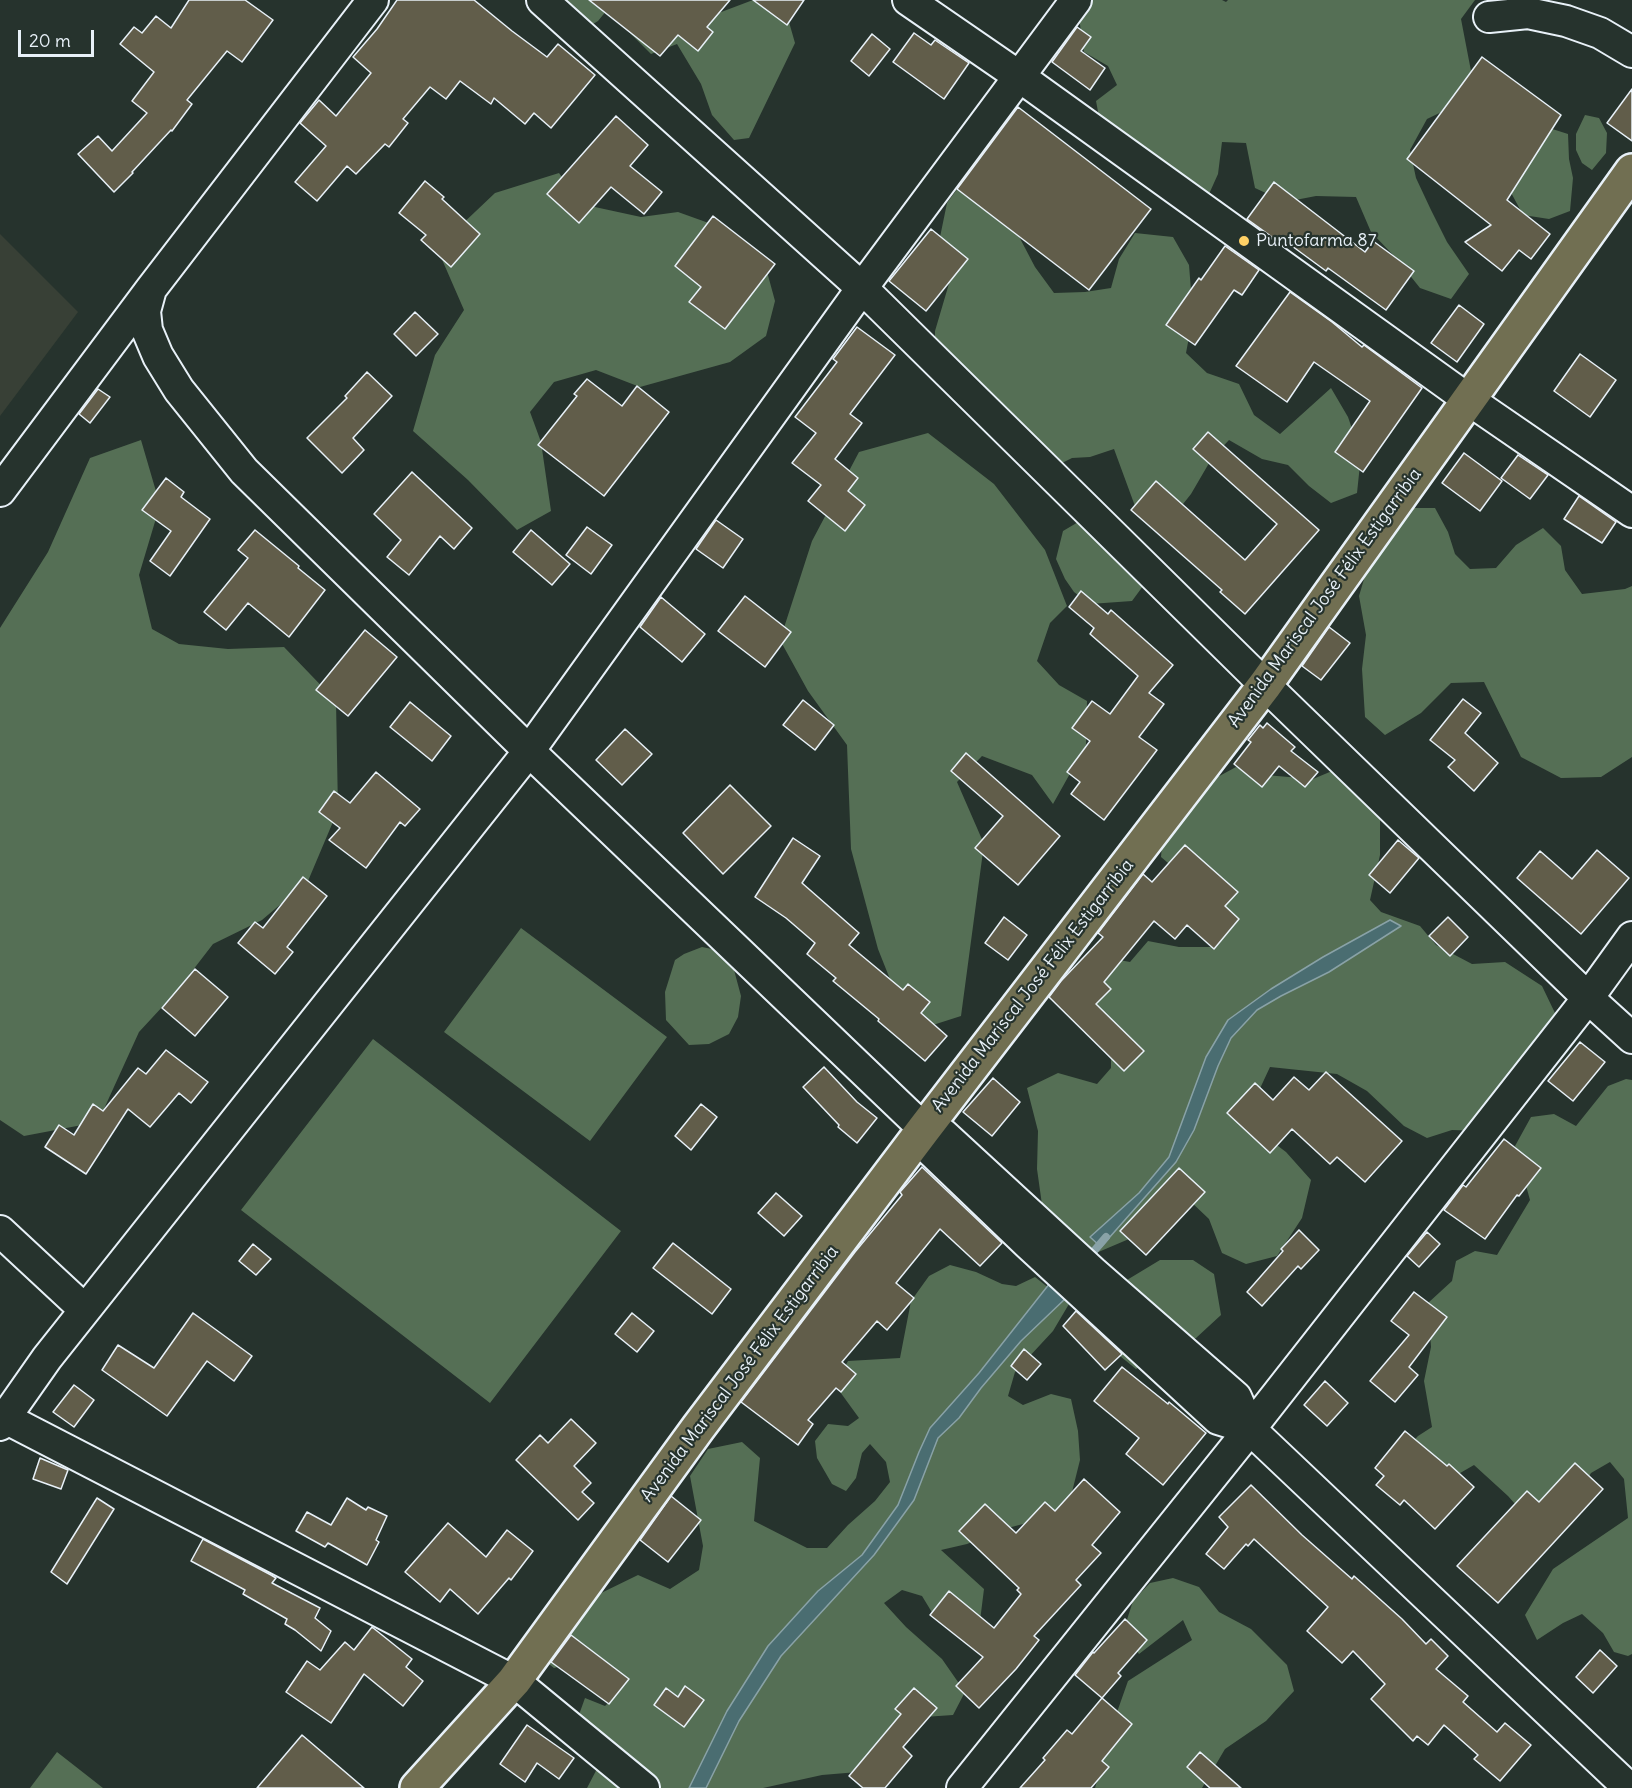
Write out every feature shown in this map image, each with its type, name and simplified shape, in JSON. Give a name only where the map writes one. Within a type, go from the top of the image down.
[{"type":"main road","name":"Avenida Mariscal José Félix Estigarribia","points":[[417,1788],[514,1681],[698,1428],[1265,685],[1632,171]]},
{"type":"street","points":[[0,491],[151,289],[374,0]]},
{"type":"street","points":[[543,0],[862,288],[1265,685],[1632,1038]]},
{"type":"street","points":[[908,0],[1020,77],[1469,400],[1632,512]]},
{"type":"street","points":[[644,1788],[514,1681],[2,1421],[47,1358],[529,751],[862,288],[1076,0]]},
{"type":"street","points":[[1489,17],[1528,13],[1566,21],[1600,33],[1632,52]]},
{"type":"street","points":[[151,289],[145,312],[147,330],[158,356],[179,390],[244,471],[529,751],[924,1129],[930,1150],[1034,1234],[1086,1281],[1236,1397],[1250,1429],[1629,1788]]},
{"type":"street","points":[[962,1788],[1250,1429],[1588,998],[1632,937]]},
{"type":"street","points":[[0,1231],[85,1310]]},
{"type":"shaded area","points":[[0,234],[78,312],[0,416]]},
{"type":"green space","points":[[555,0],[687,0],[708,17],[753,0],[767,0],[785,8],[795,43],[749,138],[734,140],[712,115],[701,84],[677,44],[651,54],[607,10],[598,21],[588,27]]},
{"type":"green space","points":[[1086,0],[1222,0],[1226,2],[1228,0],[1475,0],[1461,19],[1471,71],[1454,106],[1427,119],[1410,150],[1416,178],[1431,210],[1447,242],[1469,274],[1451,299],[1420,288],[1371,232],[1356,197],[1316,196],[1285,202],[1255,188],[1246,143],[1222,142],[1218,174],[1209,194],[1166,195],[1103,138],[1096,101],[1117,85],[1108,66],[1084,52],[1078,11]]},
{"type":"green space","points":[[1585,115],[1599,118],[1607,133],[1606,153],[1592,170],[1582,163],[1576,150],[1576,134]]},
{"type":"green space","points":[[1546,127],[1568,134],[1569,159],[1573,178],[1570,211],[1549,219],[1523,215],[1508,187]]},
{"type":"green space","points":[[559,173],[581,204],[641,217],[678,212],[717,226],[766,268],[775,301],[766,336],[730,362],[640,387],[596,370],[554,382],[530,412],[541,442],[551,511],[517,530],[468,480],[413,431],[435,355],[464,310],[437,248],[495,193]]},
{"type":"green space","points":[[966,177],[1014,227],[1035,267],[1054,293],[1111,288],[1119,259],[1135,233],[1173,237],[1189,265],[1193,316],[1186,353],[1207,373],[1239,384],[1254,415],[1280,434],[1331,388],[1348,417],[1361,455],[1357,493],[1331,503],[1309,486],[1288,465],[1262,459],[1229,440],[1212,458],[1191,494],[1168,523],[1139,517],[1114,449],[1090,457],[1072,458],[1042,473],[935,368],[935,331],[953,270],[939,242],[947,203]]},
{"type":"green space","points":[[928,433],[994,484],[1045,550],[1067,606],[1050,623],[1037,661],[1059,685],[1087,701],[1086,745],[1053,804],[1032,775],[982,756],[957,782],[984,844],[961,1016],[911,1032],[878,949],[851,849],[847,745],[808,691],[780,640],[812,541],[859,452]]},
{"type":"green space","points":[[141,440],[160,505],[139,575],[152,629],[179,644],[228,649],[284,647],[336,701],[338,810],[308,881],[262,920],[213,944],[176,992],[139,1032],[98,1122],[24,1136],[0,1120],[0,628],[48,552],[90,458]]},
{"type":"green space","points":[[1403,508],[1435,508],[1448,532],[1455,554],[1470,569],[1496,568],[1516,545],[1543,528],[1561,546],[1565,570],[1582,594],[1625,589],[1632,586],[1632,757],[1601,777],[1561,778],[1521,757],[1484,682],[1451,683],[1421,713],[1385,735],[1365,717],[1362,669],[1366,635],[1359,596],[1373,549]]},
{"type":"green space","points":[[1085,518],[1146,582],[1132,601],[1090,604],[1074,592],[1065,579],[1056,559],[1063,531]]},
{"type":"green space","points":[[1344,766],[1380,815],[1380,855],[1370,900],[1381,912],[1420,926],[1436,945],[1472,964],[1505,962],[1542,986],[1567,1038],[1482,1131],[1452,1130],[1427,1138],[1404,1126],[1367,1091],[1337,1074],[1270,1067],[1256,1097],[1258,1131],[1286,1152],[1311,1180],[1302,1218],[1277,1256],[1246,1264],[1222,1253],[1209,1219],[1189,1200],[1129,1239],[1082,1259],[1045,1226],[1037,1169],[1038,1131],[1027,1088],[1058,1073],[1097,1084],[1111,1068],[1111,1055],[1089,986],[1098,956],[1130,962],[1148,941],[1179,947],[1214,947],[1188,880],[1161,857],[1164,818],[1201,786],[1236,767],[1265,775],[1313,779]]},
{"type":"green space","points":[[521,928],[667,1037],[590,1141],[444,1032]]},
{"type":"green space","points":[[702,947],[730,955],[741,996],[738,1017],[729,1034],[709,1044],[689,1045],[666,1020],[665,992],[675,960]]},
{"type":"green space","points":[[373,1039],[621,1231],[490,1403],[241,1210]]},
{"type":"green space","points":[[1626,1079],[1632,1080],[1632,1654],[1628,1656],[1614,1652],[1603,1633],[1582,1614],[1537,1640],[1525,1615],[1553,1569],[1628,1518],[1624,1479],[1610,1462],[1591,1473],[1566,1515],[1530,1521],[1508,1496],[1474,1465],[1455,1476],[1407,1448],[1418,1436],[1432,1427],[1424,1381],[1431,1347],[1428,1303],[1452,1281],[1456,1261],[1475,1251],[1497,1255],[1530,1200],[1515,1146],[1531,1117],[1554,1114],[1576,1126],[1608,1086]]},
{"type":"green space","points":[[1160,1260],[1193,1260],[1214,1274],[1221,1315],[1196,1338],[1159,1355],[1136,1369],[1110,1348],[1097,1317],[1112,1289]]},
{"type":"green space","points":[[950,1265],[976,1272],[1002,1284],[1016,1286],[1035,1277],[1069,1304],[1053,1331],[1015,1372],[1008,1396],[1023,1405],[1051,1394],[1071,1399],[1078,1431],[1080,1460],[1072,1492],[1057,1515],[1004,1529],[967,1544],[941,1550],[984,1589],[980,1621],[936,1619],[922,1596],[902,1590],[884,1603],[906,1627],[942,1659],[965,1692],[953,1715],[924,1717],[858,1772],[822,1775],[763,1788],[656,1788],[576,1723],[585,1698],[605,1706],[616,1695],[575,1663],[554,1668],[541,1658],[597,1595],[638,1575],[670,1589],[699,1570],[703,1546],[690,1476],[708,1449],[742,1442],[760,1458],[754,1521],[807,1548],[827,1548],[875,1501],[890,1482],[886,1462],[870,1444],[862,1453],[856,1478],[846,1491],[832,1484],[817,1458],[815,1441],[828,1424],[848,1426],[859,1418],[835,1385],[848,1361],[900,1358],[911,1301],[929,1276]]},
{"type":"green space","points":[[1173,1578],[1199,1587],[1219,1612],[1251,1629],[1287,1665],[1294,1691],[1266,1721],[1225,1749],[1202,1788],[1095,1788],[1128,1681],[1192,1640],[1183,1620],[1139,1654],[1123,1632],[1133,1601],[1150,1583]]},
{"type":"green space","points":[[57,1752],[103,1788],[30,1788]]},
{"type":"green space","points":[[599,1765],[634,1788],[587,1788]]},
{"type":"water","points":[[1390,920],[1401,926],[1329,972],[1257,1010],[1231,1038],[1194,1130],[1176,1162],[1101,1247],[1090,1237],[1139,1193],[1169,1157],[1206,1057],[1228,1020],[1271,989]]},
{"type":"water","points":[[1050,1283],[1066,1298],[1021,1341],[959,1418],[938,1438],[914,1500],[874,1555],[781,1656],[739,1721],[706,1788],[689,1788],[727,1711],[768,1646],[818,1591],[862,1555],[898,1505],[930,1428],[979,1373]]},
{"type":"building","points":[[189,0],[245,0],[273,20],[242,62],[227,51],[187,100],[192,104],[172,131],[114,192],[78,154],[98,136],[112,151],[147,113],[132,101],[154,72],[120,44],[134,27],[142,33],[156,16],[171,28]]},
{"type":"building","points":[[397,0],[474,0],[547,57],[558,44],[595,75],[551,128],[534,113],[525,124],[494,98],[491,104],[460,81],[446,99],[430,87],[403,119],[408,123],[389,147],[385,144],[356,174],[347,166],[317,201],[295,182],[326,146],[300,123],[319,100],[336,116],[371,73],[353,57],[377,29]]},
{"type":"building","points":[[589,0],[730,0],[707,27],[713,32],[698,51],[678,35],[660,56]]},
{"type":"building","points":[[753,0],[804,0],[787,25]]},
{"type":"building","points":[[1077,27],[1091,37],[1081,51],[1105,68],[1090,90],[1052,62]]},
{"type":"building","points":[[914,33],[931,45],[935,40],[969,63],[944,99],[893,62]]},
{"type":"building","points":[[872,34],[890,49],[869,76],[851,61]]},
{"type":"building","points":[[1482,57],[1561,115],[1507,200],[1550,234],[1531,259],[1519,250],[1502,271],[1465,242],[1491,225],[1407,159]]},
{"type":"building","points":[[1632,89],[1632,141],[1607,123]]},
{"type":"building","points":[[1018,107],[1151,209],[1089,290],[957,189]]},
{"type":"building","points":[[616,116],[648,145],[630,166],[662,192],[644,214],[611,187],[579,223],[547,194]]},
{"type":"building","points":[[425,181],[480,234],[451,267],[421,240],[426,235],[399,213]]},
{"type":"building","points":[[1274,182],[1365,252],[1373,241],[1414,271],[1386,310],[1328,268],[1326,271],[1281,238],[1279,242],[1247,219]]},
{"type":"building","points":[[713,216],[775,264],[725,329],[689,302],[701,287],[675,266]]},
{"type":"building","points":[[931,229],[968,259],[926,311],[889,281]]},
{"type":"building","points":[[1225,246],[1259,270],[1242,295],[1234,290],[1195,345],[1166,325]]},
{"type":"building","points":[[1290,292],[1362,347],[1364,345],[1422,388],[1363,472],[1335,452],[1370,401],[1314,362],[1287,402],[1236,366]]},
{"type":"building","points":[[1459,305],[1484,324],[1457,362],[1431,343]]},
{"type":"building","points":[[415,312],[438,334],[416,356],[394,334]]},
{"type":"building","points":[[857,327],[895,355],[850,414],[862,423],[835,459],[858,478],[848,491],[865,505],[845,531],[808,501],[821,485],[792,463],[816,433],[795,417],[837,362],[833,359]]},
{"type":"building","points":[[1580,354],[1616,380],[1590,417],[1554,391]]},
{"type":"building","points":[[367,372],[392,396],[353,438],[364,450],[342,473],[307,438],[347,398],[345,396]]},
{"type":"building","points":[[587,379],[622,406],[637,386],[669,412],[604,496],[538,445],[577,396],[574,394]]},
{"type":"building","points":[[98,389],[110,397],[90,423],[79,414]]},
{"type":"building","points":[[1208,432],[1319,530],[1245,614],[1220,592],[1222,590],[1131,510],[1156,481],[1245,560],[1277,524],[1193,449]]},
{"type":"building","points":[[1464,453],[1502,481],[1480,511],[1442,483]]},
{"type":"building","points":[[1518,455],[1548,475],[1530,499],[1501,478]]},
{"type":"building","points":[[412,472],[472,528],[454,549],[440,536],[409,575],[387,557],[401,540],[374,514]]},
{"type":"building","points":[[166,478],[184,492],[181,497],[210,519],[170,576],[150,561],[171,531],[142,510]]},
{"type":"building","points":[[1579,496],[1616,522],[1602,543],[1564,519]]},
{"type":"building","points":[[716,520],[743,539],[723,568],[696,549]]},
{"type":"building","points":[[587,527],[612,545],[591,574],[566,555]]},
{"type":"building","points":[[255,530],[325,590],[289,637],[248,603],[226,630],[204,612],[248,558],[238,550]]},
{"type":"building","points":[[531,530],[570,564],[552,585],[513,552]]},
{"type":"building","points":[[1081,591],[1108,614],[1111,610],[1173,665],[1149,693],[1164,704],[1139,737],[1157,750],[1104,820],[1071,794],[1080,782],[1067,772],[1090,741],[1072,728],[1092,701],[1110,714],[1138,676],[1090,634],[1094,628],[1069,607]]},
{"type":"building","points":[[745,596],[791,632],[765,667],[718,631]]},
{"type":"building","points":[[661,597],[705,634],[682,662],[640,627]]},
{"type":"building","points":[[1329,627],[1350,643],[1321,680],[1302,666]]},
{"type":"building","points":[[365,630],[397,657],[348,716],[316,690]]},
{"type":"building","points":[[1463,699],[1481,713],[1465,733],[1498,763],[1474,791],[1448,767],[1455,760],[1430,740]]},
{"type":"building","points":[[803,700],[834,725],[815,750],[783,725]]},
{"type":"building","points":[[410,702],[451,736],[432,761],[390,727]]},
{"type":"building","points":[[1267,723],[1295,747],[1291,751],[1318,772],[1305,787],[1279,766],[1262,787],[1234,764],[1251,742],[1248,740],[1260,725],[1263,728]]},
{"type":"building","points":[[625,729],[652,754],[622,785],[596,760]]},
{"type":"building","points":[[966,753],[1060,836],[1018,885],[975,848],[1003,816],[951,771]]},
{"type":"building","points":[[376,772],[420,809],[405,826],[400,822],[366,868],[329,840],[340,828],[319,812],[334,791],[350,803]]},
{"type":"building","points":[[730,785],[771,826],[723,874],[683,833]]},
{"type":"building","points":[[793,838],[820,856],[802,883],[859,933],[849,945],[903,990],[908,984],[930,1002],[921,1013],[947,1036],[925,1061],[833,981],[836,978],[807,954],[815,943],[786,918],[755,897]]},
{"type":"building","points":[[1398,840],[1419,858],[1390,893],[1369,875]]},
{"type":"building","points":[[1185,845],[1238,892],[1225,906],[1239,919],[1214,949],[1187,925],[1175,939],[1154,921],[1104,982],[1111,989],[1096,1004],[1144,1051],[1124,1071],[1049,997],[1103,937],[1098,933],[1143,874],[1152,882]]},
{"type":"building","points":[[1597,850],[1629,878],[1581,934],[1517,878],[1540,851],[1572,879]]},
{"type":"building","points":[[303,877],[327,896],[287,947],[293,952],[275,974],[238,943],[255,922],[263,928]]},
{"type":"building","points":[[1004,917],[1027,935],[1008,960],[985,943]]},
{"type":"building","points":[[1448,917],[1468,937],[1450,956],[1429,936]]},
{"type":"building","points":[[195,969],[228,997],[195,1036],[162,1008]]},
{"type":"building","points":[[1580,1042],[1605,1062],[1573,1101],[1548,1081]]},
{"type":"building","points":[[166,1050],[208,1082],[191,1103],[179,1093],[150,1127],[128,1109],[86,1174],[45,1147],[59,1125],[74,1135],[93,1104],[103,1111],[138,1068],[146,1074]]},
{"type":"building","points":[[824,1067],[857,1102],[877,1118],[857,1143],[838,1127],[839,1125],[803,1087]]},
{"type":"building","points":[[1326,1072],[1402,1141],[1365,1182],[1337,1157],[1330,1164],[1292,1129],[1270,1153],[1227,1113],[1255,1083],[1273,1100],[1294,1077],[1309,1090]]},
{"type":"building","points":[[993,1078],[1020,1102],[992,1136],[963,1112]]},
{"type":"building","points":[[701,1104],[717,1117],[691,1150],[675,1136]]},
{"type":"building","points":[[1504,1139],[1541,1168],[1519,1196],[1517,1195],[1485,1239],[1444,1210],[1463,1185],[1466,1187]]},
{"type":"building","points":[[922,1167],[1002,1243],[980,1266],[940,1229],[896,1283],[914,1298],[887,1330],[877,1321],[842,1362],[856,1374],[841,1392],[836,1388],[808,1420],[813,1424],[798,1445],[741,1402],[855,1252],[902,1195],[900,1192]]},
{"type":"building","points":[[1179,1168],[1205,1192],[1146,1255],[1120,1231]]},
{"type":"building","points":[[776,1193],[802,1216],[784,1236],[758,1213]]},
{"type":"building","points":[[1299,1230],[1319,1250],[1301,1269],[1298,1266],[1262,1306],[1247,1292]]},
{"type":"building","points":[[1427,1232],[1440,1244],[1419,1267],[1407,1256]]},
{"type":"building","points":[[673,1243],[731,1289],[712,1314],[653,1268]]},
{"type":"building","points":[[253,1244],[271,1259],[256,1275],[239,1261]]},
{"type":"building","points":[[1414,1292],[1447,1317],[1409,1367],[1418,1375],[1395,1402],[1370,1381],[1409,1335],[1391,1321]]},
{"type":"building","points":[[1076,1311],[1122,1354],[1105,1370],[1063,1326]]},
{"type":"building","points":[[193,1313],[252,1356],[234,1381],[207,1361],[167,1416],[102,1370],[118,1345],[154,1368]]},
{"type":"building","points":[[632,1313],[654,1331],[637,1352],[615,1334]]},
{"type":"building","points":[[1024,1349],[1041,1364],[1027,1380],[1011,1366]]},
{"type":"building","points":[[1122,1367],[1206,1433],[1163,1485],[1126,1454],[1139,1438],[1094,1401]]},
{"type":"building","points":[[1325,1381],[1348,1403],[1327,1426],[1304,1405]]},
{"type":"building","points":[[74,1385],[94,1400],[74,1427],[53,1412]]},
{"type":"building","points":[[571,1419],[596,1443],[574,1466],[591,1483],[582,1492],[594,1503],[578,1520],[516,1460],[540,1435],[548,1443]]},
{"type":"building","points":[[1405,1431],[1447,1466],[1449,1464],[1474,1487],[1435,1529],[1404,1500],[1400,1505],[1376,1485],[1384,1476],[1375,1468]]},
{"type":"building","points":[[40,1458],[68,1470],[61,1489],[33,1479]]},
{"type":"building","points":[[1575,1463],[1603,1489],[1498,1603],[1457,1566],[1527,1491],[1539,1502]]},
{"type":"building","points":[[1084,1479],[1120,1512],[1092,1545],[1101,1553],[1076,1580],[1081,1585],[1034,1636],[1039,1640],[1016,1669],[979,1708],[956,1686],[983,1657],[930,1615],[949,1591],[994,1628],[1021,1594],[1017,1590],[1019,1588],[959,1531],[985,1504],[1016,1533],[1045,1502],[1055,1511]]},
{"type":"building","points":[[1251,1485],[1302,1535],[1352,1579],[1354,1576],[1426,1644],[1431,1639],[1448,1656],[1436,1669],[1468,1696],[1463,1702],[1497,1732],[1505,1723],[1531,1745],[1500,1781],[1474,1759],[1478,1755],[1444,1725],[1428,1745],[1417,1736],[1413,1741],[1371,1699],[1385,1684],[1353,1651],[1342,1663],[1307,1631],[1328,1607],[1254,1539],[1248,1546],[1246,1544],[1224,1569],[1206,1554],[1228,1527],[1219,1517]]},
{"type":"building","points":[[671,1496],[701,1520],[668,1562],[640,1540]]},
{"type":"building","points":[[97,1498],[114,1509],[67,1584],[51,1572]]},
{"type":"building","points":[[347,1498],[366,1510],[368,1507],[387,1516],[376,1540],[379,1542],[367,1565],[328,1543],[325,1547],[296,1531],[307,1512],[331,1525]]},
{"type":"building","points":[[448,1523],[486,1557],[507,1530],[533,1551],[511,1580],[509,1578],[478,1614],[450,1589],[440,1602],[405,1572]]},
{"type":"building","points":[[203,1539],[271,1575],[276,1578],[272,1583],[320,1608],[315,1618],[331,1631],[321,1651],[285,1624],[287,1619],[243,1594],[245,1590],[191,1561]]},
{"type":"building","points":[[1125,1619],[1147,1640],[1118,1673],[1121,1676],[1102,1698],[1075,1675],[1093,1652]]},
{"type":"building","points":[[372,1627],[412,1659],[406,1667],[423,1681],[403,1706],[364,1674],[331,1723],[286,1692],[307,1661],[320,1670],[345,1642],[354,1650]]},
{"type":"building","points":[[571,1635],[629,1679],[609,1704],[551,1662]]},
{"type":"building","points":[[1600,1650],[1617,1666],[1593,1693],[1576,1677]]},
{"type":"building","points":[[685,1686],[704,1700],[684,1727],[654,1705],[666,1688],[678,1697]]},
{"type":"building","points":[[914,1688],[937,1708],[903,1747],[912,1756],[885,1788],[863,1788],[849,1776],[901,1714],[895,1709]]},
{"type":"building","points":[[1102,1698],[1132,1724],[1102,1761],[1109,1767],[1091,1788],[1020,1788],[1067,1730],[1072,1734]]},
{"type":"building","points":[[527,1725],[574,1758],[559,1779],[537,1763],[525,1782],[500,1764]]},
{"type":"building","points":[[302,1735],[364,1788],[257,1788]]},
{"type":"building","points":[[1200,1752],[1241,1788],[1210,1788],[1187,1767]]},
{"type":"waterway","points":[[1088,1258],[1106,1237]]},
{"type":"place","name":"Puntofarma 87","points":[[1244,241]]}]
